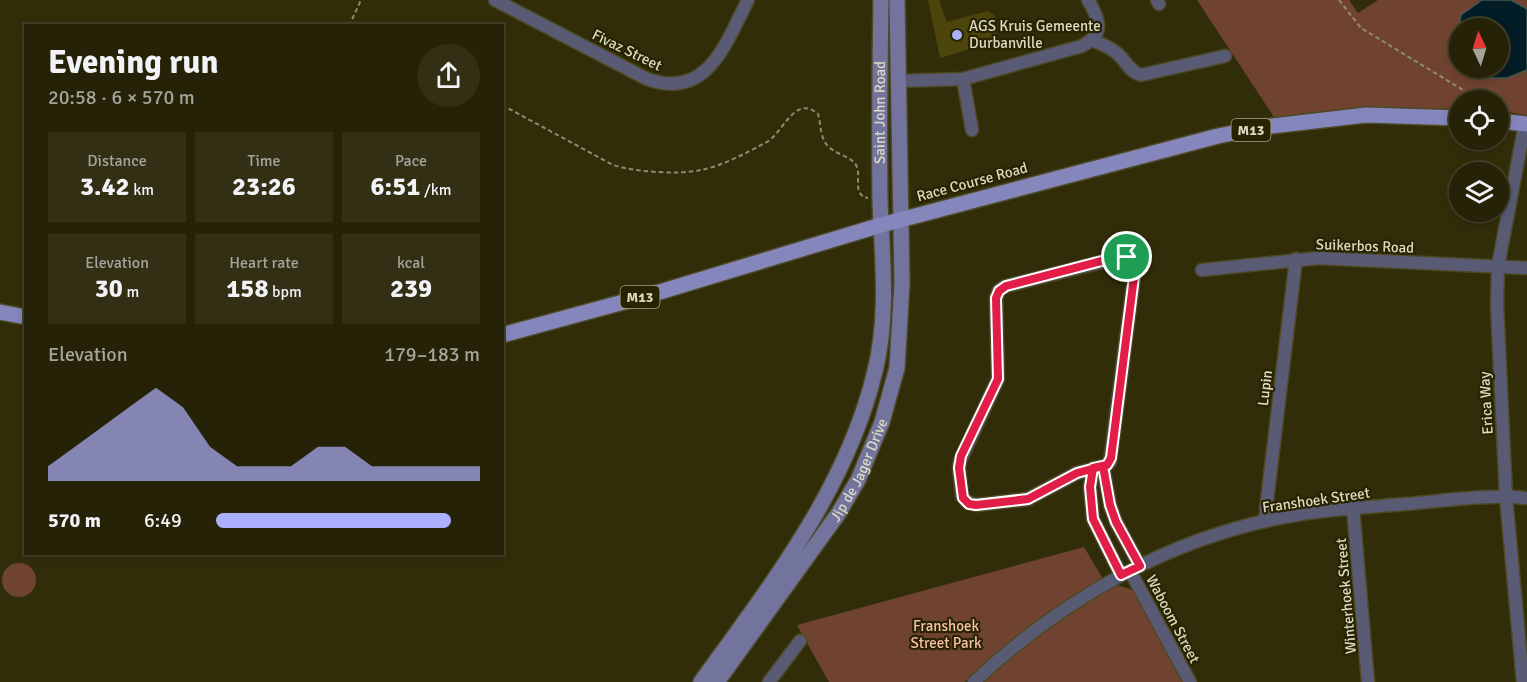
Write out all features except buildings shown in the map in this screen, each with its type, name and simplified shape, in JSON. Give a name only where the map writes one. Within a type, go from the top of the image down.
[{"type":"main road","name":"Saint John Road","points":[[881,0],[881,225]]},
{"type":"main road","name":"Saint John Road","points":[[897,0],[900,220]]},
{"type":"main road","name":"Race Course Road","points":[[504,334],[653,294],[881,225],[1207,139],[1263,127],[1366,116],[1449,118]]},
{"type":"main road","points":[[1509,122],[1526,124]]},
{"type":"main road","name":"Jip de Jager Drive","points":[[717,682],[838,514],[858,480],[882,422],[897,368],[902,312],[900,220]]},
{"type":"main road","name":"Jip de Jager Drive","points":[[701,682],[777,575],[819,510],[848,452],[865,408],[876,370],[880,343],[883,291],[881,225]]},
{"type":"main road","points":[[0,312],[24,317]]},
{"type":"street","name":"Fivaz Street","points":[[495,0],[647,79],[672,84],[696,78],[709,68],[719,55],[748,0]]},
{"type":"street","points":[[897,81],[963,79],[1082,46],[1092,40],[1099,23],[1088,0]]},
{"type":"street","points":[[1092,40],[1110,48],[1133,72],[1141,75],[1225,56]]},
{"type":"street","points":[[963,79],[972,130]]},
{"type":"street","name":"Erica Way","points":[[1523,682],[1524,660],[1506,497],[1498,345],[1498,266],[1526,124]]},
{"type":"street","points":[[1121,256],[1131,258],[1135,269],[1111,458],[1107,465],[1098,467],[1077,473],[1028,499],[976,505],[969,504],[963,498],[959,468],[961,456],[998,379],[996,298],[999,291],[1006,286],[1121,256]]},
{"type":"street","name":"Suikerbos Road","points":[[1203,270],[1319,258],[1527,268]]},
{"type":"street","name":"Lupin","points":[[1266,521],[1296,259]]},
{"type":"street","points":[[1098,467],[1090,487],[1093,519],[1130,571]]},
{"type":"street","points":[[1098,467],[1130,571]]},
{"type":"street","name":"Franshoek Street","points":[[974,682],[1040,625],[1094,590],[1195,542],[1295,515],[1353,508],[1506,497],[1527,498]]},
{"type":"street","name":"Winterhoek Street","points":[[1353,508],[1368,682]]},
{"type":"street","name":"Waboom Street","points":[[1130,571],[1190,682]]},
{"type":"street","points":[[769,682],[800,641]]},
{"type":"path","points":[[350,24],[361,0]]},
{"type":"path","points":[[1340,0],[1361,28],[1463,90]]},
{"type":"path","points":[[504,106],[613,165],[633,170],[690,171],[711,167],[769,141],[793,112],[808,108],[818,114],[823,137],[828,147],[855,163],[858,191],[861,196],[869,198]]},
{"type":"green space","points":[[1197,0],[1349,0],[1358,13],[1378,0],[1527,0],[1527,115],[1509,112],[1509,90],[1449,90],[1449,109],[1377,108],[1274,117]]},
{"type":"green space","name":"Franshoek Street Park","points":[[1084,547],[1103,579],[1031,626],[965,682],[829,682],[797,625]]},
{"type":"green space","points":[[19,563],[31,568],[36,580],[31,592],[19,597],[7,592],[2,580],[7,568]]},
{"type":"green space","points":[[1116,585],[1133,590],[1183,682],[983,682],[1047,630]]},
{"type":"water","points":[[1482,0],[1511,0],[1527,9],[1527,70],[1509,77],[1509,18],[1461,18],[1461,15]]},
{"type":"place","name":"AGS Kruis Gemeente Durbanville","points":[[957,35]]},
{"type":"route","points":[[1127,257],[1121,256],[1006,286],[999,291],[996,298],[998,379],[961,456],[959,468],[964,501],[976,505],[1028,499],[1077,473],[1088,469],[1103,466],[1110,505],[1116,522],[1140,566],[1121,575],[1093,519],[1090,487],[1093,468],[1103,466],[1107,465],[1111,458],[1135,269],[1131,258],[1127,257]]}]
